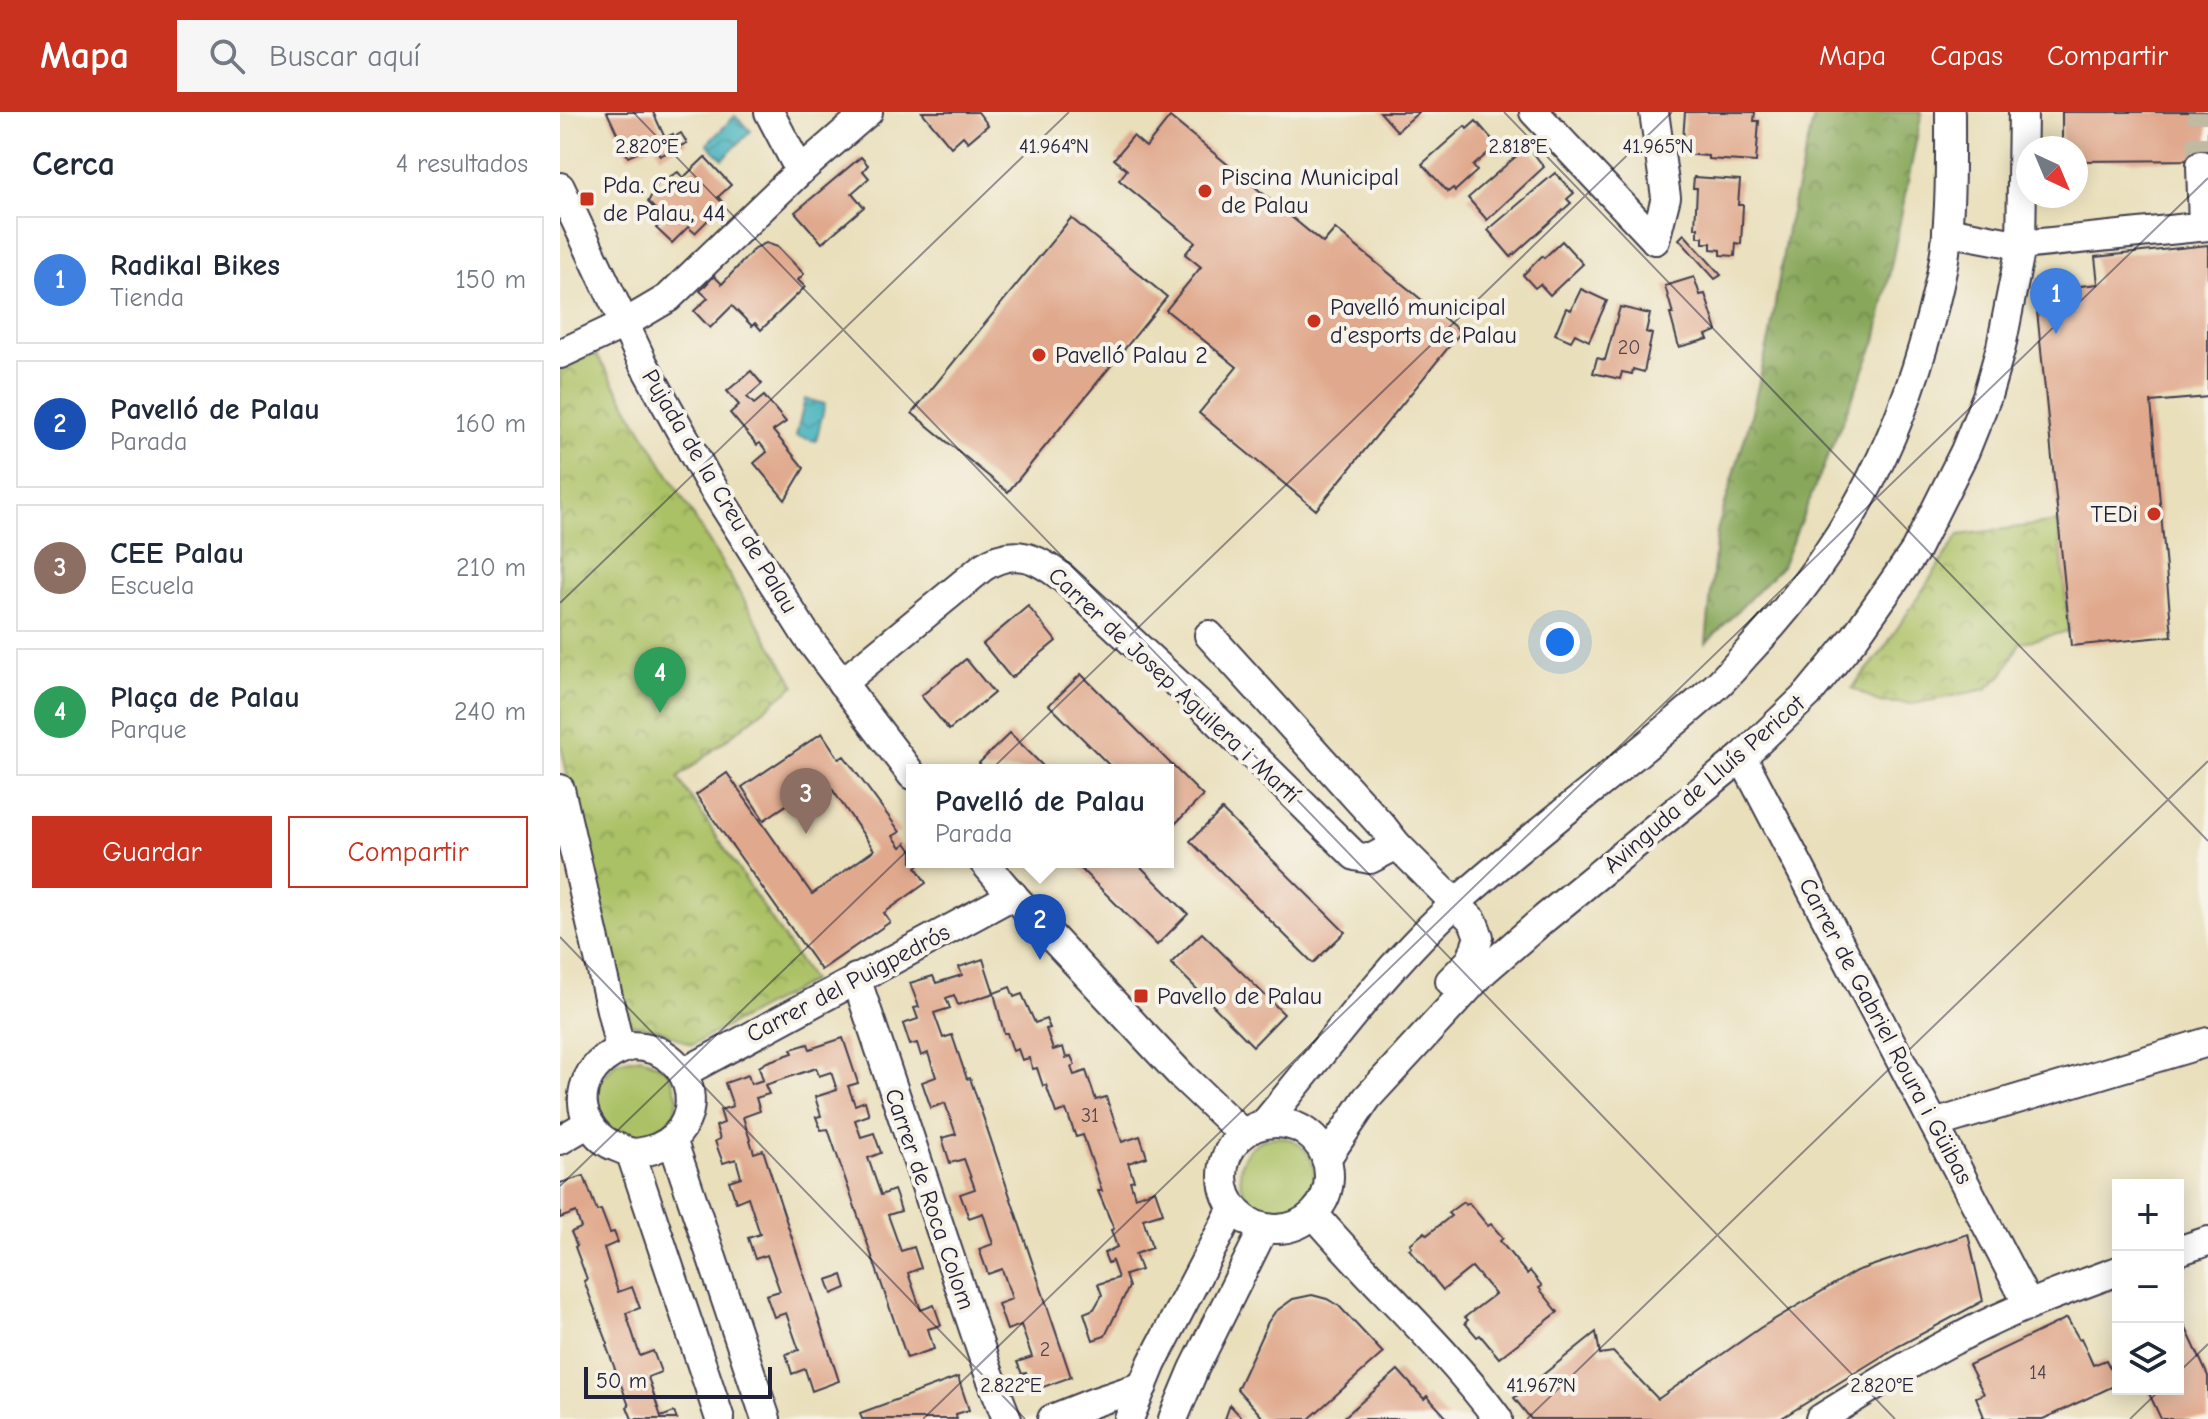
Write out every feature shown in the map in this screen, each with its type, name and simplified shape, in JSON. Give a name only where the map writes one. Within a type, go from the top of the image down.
[{"type":"street","points":[[769,112],[800,171]]},
{"type":"street","points":[[560,354],[624,324],[668,298],[800,171],[868,112]]},
{"type":"street","points":[[1534,112],[1655,240],[1666,197],[1654,112]]},
{"type":"street","points":[[1253,1129],[1279,1122],[1302,1129],[1322,1148],[1329,1179],[1326,1195],[1306,1221],[1279,1229],[1264,1228],[1241,1217],[1226,1194],[1223,1180],[1230,1149],[1253,1129],[1426,932],[1531,838],[1714,688],[1766,633],[1835,546],[1862,501],[1907,400],[1941,280],[1950,177],[1950,112]]},
{"type":"street","name":"Avinguda de Lluís Pericot","points":[[1326,1159],[1367,1098],[1484,971],[1742,757],[1808,694],[1855,637],[1922,537],[1965,451],[1987,396],[2013,294],[2021,245],[2023,112]]},
{"type":"street","points":[[1947,231],[2021,245],[2205,226],[2201,165]]},
{"type":"street","name":"Pujada de la Creu de Palau","points":[[560,187],[648,372],[708,480],[806,635],[906,767]]},
{"type":"street","name":"Carrer de Josep Aguilera i Martí","points":[[842,683],[996,558],[1033,559],[1063,578],[1175,680],[1355,856],[1370,859],[1397,845]]},
{"type":"street","points":[[1209,635],[1397,845],[1473,921],[1479,937],[1471,960],[1417,1015],[1397,1064]]},
{"type":"street","name":"Carrer de Gabriel Roura i Güibas","points":[[1742,757],[2029,1306]]},
{"type":"street","points":[[560,789],[620,1049]]},
{"type":"street","points":[[989,868],[1182,1076],[1253,1129]]},
{"type":"street","name":"Carrer del Puigpedrós","points":[[683,1073],[1013,895]]},
{"type":"street","name":"Carrer de Roca Colom","points":[[856,978],[987,1368],[1007,1419]]},
{"type":"street","points":[[1934,1124],[2208,1042]]},
{"type":"street","points":[[632,1046],[656,1049],[667,1055],[683,1073],[690,1102],[684,1122],[672,1139],[654,1149],[631,1154],[608,1144],[589,1123],[584,1101],[587,1079],[600,1060],[620,1049],[632,1046]]},
{"type":"street","points":[[560,1140],[589,1123]]},
{"type":"street","points":[[672,1139],[766,1419]]},
{"type":"street","points":[[631,1154],[720,1419]]},
{"type":"street","points":[[1129,1419],[1152,1363],[1233,1208]]},
{"type":"street","points":[[1314,1214],[1348,1255],[1471,1381],[1498,1419]]},
{"type":"street","points":[[1173,1419],[1194,1369],[1264,1228]]},
{"type":"street","points":[[2184,1249],[2208,1241]]},
{"type":"street","points":[[1820,1419],[1900,1369],[1965,1334],[2112,1273]]},
{"type":"street","points":[[1052,1419],[1143,1386]]},
{"type":"green space","points":[[1815,112],[1922,112],[1876,341],[1782,566],[1706,643],[1717,531],[1750,420],[1770,335],[1787,229]]},
{"type":"green space","points":[[595,352],[795,685],[678,778],[812,981],[692,1045],[658,1029],[631,1024],[579,833],[560,740],[560,369]]},
{"type":"green space","points":[[2058,522],[2069,631],[2020,643],[2003,674],[1986,689],[1914,704],[1878,702],[1852,688],[1881,653],[1959,535]]},
{"type":"green space","points":[[641,1057],[668,1070],[678,1097],[675,1112],[662,1131],[635,1140],[607,1127],[596,1107],[596,1093],[600,1082],[616,1062]]},
{"type":"green space","points":[[1277,1137],[1291,1140],[1303,1148],[1311,1160],[1314,1174],[1311,1188],[1303,1200],[1291,1208],[1277,1211],[1263,1208],[1251,1200],[1243,1188],[1240,1174],[1243,1160],[1251,1148],[1263,1140]]},
{"type":"water","points":[[735,116],[751,131],[723,159],[707,144]]},
{"type":"water","points":[[805,399],[825,404],[816,441],[796,436]]},
{"type":"building","points":[[607,112],[653,112],[665,138],[681,133],[687,143],[660,156],[655,145],[628,157]]},
{"type":"building","points":[[922,112],[978,112],[988,125],[968,142],[963,136],[951,147]]},
{"type":"building","points":[[1380,112],[1419,112],[1397,131]]},
{"type":"building","points":[[1685,112],[1755,112],[1754,121],[1759,121],[1756,162],[1682,154]]},
{"type":"building","points":[[2062,112],[2208,112],[2208,160],[2088,161],[2088,136],[2062,136]]},
{"type":"building","name":"Pavelló municipal d'esports de Palau","points":[[1170,117],[1323,243],[1335,229],[1461,332],[1316,510],[1199,413],[1237,367],[1166,310],[1201,267],[1185,254],[1195,242],[1119,180],[1127,170],[1114,159],[1133,136],[1146,147]]},
{"type":"building","points":[[1476,121],[1497,145],[1473,166],[1477,171],[1455,191],[1453,188],[1448,192],[1422,164],[1465,126],[1467,129]]},
{"type":"building","points":[[1528,146],[1544,167],[1487,220],[1468,198]]},
{"type":"building","points":[[705,157],[731,185],[718,197],[724,204],[695,233],[688,227],[672,243],[656,228],[665,219],[648,202],[658,183],[678,172],[683,178]]},
{"type":"building","points":[[861,157],[868,165],[863,171],[869,178],[852,193],[864,207],[822,243],[795,212]]},
{"type":"building","points":[[1555,173],[1574,193],[1567,199],[1571,203],[1511,257],[1488,230]]},
{"type":"building","points":[[1694,177],[1740,180],[1738,205],[1743,205],[1741,244],[1736,243],[1735,256],[1721,255],[1721,250],[1711,249],[1711,243],[1703,243],[1703,237],[1698,237]]},
{"type":"building","name":"Pavelló Palau 2","points":[[1071,218],[1167,297],[1008,492],[912,413]]},
{"type":"building","points":[[1684,234],[1721,275],[1715,279],[1679,239]]},
{"type":"building","points":[[1562,241],[1583,264],[1550,295],[1540,284],[1535,288],[1523,275]]},
{"type":"building","points":[[766,243],[778,247],[804,274],[798,280],[805,287],[761,330],[755,323],[752,326],[732,306],[710,328],[694,311],[708,298],[700,291],[714,276],[722,284],[755,248]]},
{"type":"building","points":[[2208,245],[2208,397],[2151,402],[2172,636],[2071,646],[2035,291],[2098,284],[2095,257]]},
{"type":"building","points":[[1694,277],[1700,295],[1705,294],[1717,331],[1706,335],[1708,339],[1679,347],[1665,286]]},
{"type":"building","points":[[1581,289],[1607,301],[1589,341],[1575,334],[1571,341],[1555,334],[1566,308],[1571,310]]},
{"type":"building","points":[[1620,307],[1650,314],[1646,332],[1652,334],[1644,372],[1633,369],[1632,374],[1622,372],[1620,379],[1593,373],[1597,358],[1605,360]]},
{"type":"building","points":[[751,371],[762,384],[747,397],[754,404],[764,396],[786,422],[773,431],[804,468],[785,500],[754,463],[767,452],[760,443],[757,445],[730,413],[739,405],[727,391]]},
{"type":"building","points":[[1028,606],[1056,641],[1011,678],[983,644]]},
{"type":"building","points":[[966,659],[994,693],[949,730],[921,696]]},
{"type":"building","points":[[1081,674],[1171,764],[1108,764],[1049,705]]},
{"type":"building","points":[[822,733],[839,759],[844,756],[900,832],[893,836],[901,847],[906,843],[906,868],[917,868],[926,883],[884,913],[890,922],[821,970],[696,795],[727,773],[812,894],[874,850],[825,779],[764,820],[742,787]]},
{"type":"building","points":[[1010,733],[1041,764],[980,764]]},
{"type":"building","points":[[1174,767],[1203,796],[1174,825]]},
{"type":"building","points":[[1222,810],[1345,932],[1313,963],[1190,841]]},
{"type":"building","points":[[1080,868],[1142,868],[1188,914],[1157,945]]},
{"type":"building","points":[[1202,933],[1284,1014],[1253,1046],[1171,963]]},
{"type":"building","points":[[983,959],[994,993],[958,1005],[954,995],[946,998],[950,1008],[934,1013],[943,1038],[952,1035],[967,1079],[970,1078],[1071,1377],[1032,1391],[1026,1373],[1022,1374],[1017,1362],[1032,1357],[1021,1325],[1007,1330],[998,1304],[1012,1299],[1002,1269],[988,1274],[979,1249],[993,1244],[983,1213],[969,1218],[960,1194],[975,1189],[964,1159],[950,1163],[942,1138],[956,1134],[950,1117],[945,1103],[931,1108],[922,1082],[936,1077],[928,1053],[921,1056],[917,1043],[910,1045],[903,1024],[918,1019],[914,1008],[919,1007],[910,983],[933,976],[936,983],[962,975],[959,967]]},
{"type":"building","points":[[1010,987],[1014,997],[1022,994],[1035,1023],[1046,1019],[1053,1050],[1063,1047],[1066,1058],[1071,1056],[1075,1065],[1071,1067],[1074,1075],[1086,1071],[1096,1100],[1106,1097],[1122,1142],[1140,1136],[1147,1157],[1128,1163],[1134,1180],[1130,1181],[1135,1197],[1155,1190],[1163,1213],[1143,1219],[1152,1248],[1135,1254],[1141,1270],[1125,1275],[1129,1287],[1105,1336],[1093,1340],[1084,1313],[1094,1309],[1102,1295],[1098,1284],[1118,1278],[1112,1261],[1108,1263],[1104,1253],[1117,1247],[1111,1230],[1114,1229],[1098,1191],[1102,1191],[1083,1135],[1076,1137],[1066,1110],[1056,1113],[1037,1068],[1033,1069],[1029,1058],[1022,1060],[1018,1049],[1013,1051],[1007,1033],[1004,1033],[994,993]]},
{"type":"building","points":[[843,1038],[858,1083],[848,1086],[855,1105],[865,1101],[869,1115],[855,1120],[861,1137],[874,1133],[881,1153],[868,1158],[881,1195],[894,1190],[898,1201],[901,1211],[888,1215],[901,1251],[914,1247],[921,1268],[908,1273],[921,1310],[934,1305],[941,1325],[928,1329],[934,1349],[907,1358],[828,1129],[821,1130],[816,1117],[821,1116],[815,1097],[837,1090],[831,1072],[819,1076],[816,1068],[765,1085],[769,1094],[756,1098],[760,1111],[743,1117],[754,1153],[763,1150],[839,1381],[812,1391],[805,1369],[792,1374],[786,1354],[799,1350],[786,1313],[774,1317],[766,1295],[780,1291],[767,1255],[755,1259],[748,1238],[760,1234],[748,1197],[736,1202],[729,1181],[741,1177],[736,1159],[723,1163],[715,1141],[720,1139],[716,1126],[724,1123],[720,1110],[733,1106],[725,1083],[748,1075],[751,1084],[763,1080],[759,1067],[793,1053],[791,1049],[808,1044],[810,1049]]},
{"type":"building","points":[[584,1176],[597,1211],[601,1210],[610,1233],[614,1232],[618,1242],[604,1248],[618,1292],[632,1287],[640,1308],[626,1313],[640,1356],[653,1351],[661,1372],[648,1377],[661,1417],[674,1412],[677,1419],[632,1419],[627,1407],[584,1281],[587,1279],[571,1232],[581,1228],[576,1212],[560,1218],[560,1183]]},
{"type":"building","points":[[1463,1202],[1466,1205],[1469,1203],[1488,1226],[1491,1224],[1503,1238],[1500,1241],[1527,1274],[1530,1271],[1558,1312],[1499,1358],[1465,1323],[1468,1320],[1465,1317],[1495,1294],[1472,1267],[1443,1290],[1409,1249],[1412,1247],[1410,1244],[1451,1216],[1448,1213]]},
{"type":"building","points":[[1968,1234],[1983,1301],[1897,1347],[1780,1419],[1531,1419],[1514,1398],[1596,1332],[1600,1354],[1613,1352],[1658,1399],[1760,1328],[1856,1271]]},
{"type":"building","points":[[842,1275],[846,1288],[832,1294],[827,1280]]},
{"type":"building","points":[[1312,1295],[1339,1306],[1383,1353],[1309,1419],[1264,1419],[1237,1389],[1275,1312],[1293,1299]]},
{"type":"building","points":[[2067,1318],[2081,1338],[2093,1365],[2106,1360],[2112,1372],[2112,1387],[2043,1419],[1980,1419],[1984,1417],[1976,1397],[1984,1394],[1969,1365]]},
{"type":"building","points":[[2184,1324],[2208,1376],[2208,1419],[2161,1419],[2150,1395],[2184,1395]]},
{"type":"building","points":[[1398,1370],[1424,1399],[1427,1396],[1448,1419],[1342,1419]]},
{"type":"building","points":[[958,1377],[969,1410],[956,1414],[957,1419],[862,1419],[860,1413]]},
{"type":"building","points":[[1230,1405],[1243,1419],[1225,1419]]},
{"type":"tunnel","points":[[2201,165],[2202,112]]},
{"type":"place","name":"Piscina Municipal de Palau","points":[[1205,191]]},
{"type":"place","name":"Pda. Creu de Palau, 44","points":[[587,199]]},
{"type":"place","name":"Pavelló municipal d'esports de Palau","points":[[1314,321]]},
{"type":"place","name":"Radikal Bikes","points":[[2056,334]]},
{"type":"place","name":"Pavelló Palau 2","points":[[1039,355]]},
{"type":"place","name":"TEDi","points":[[2154,514]]},
{"type":"place","name":"Plaça de Palau","points":[[660,713]]},
{"type":"place","name":"CEE Palau","points":[[806,834]]},
{"type":"place","name":"Pavelló de Palau","points":[[1040,960]]},
{"type":"place","name":"Pavello de Palau","points":[[1141,996]]}]
